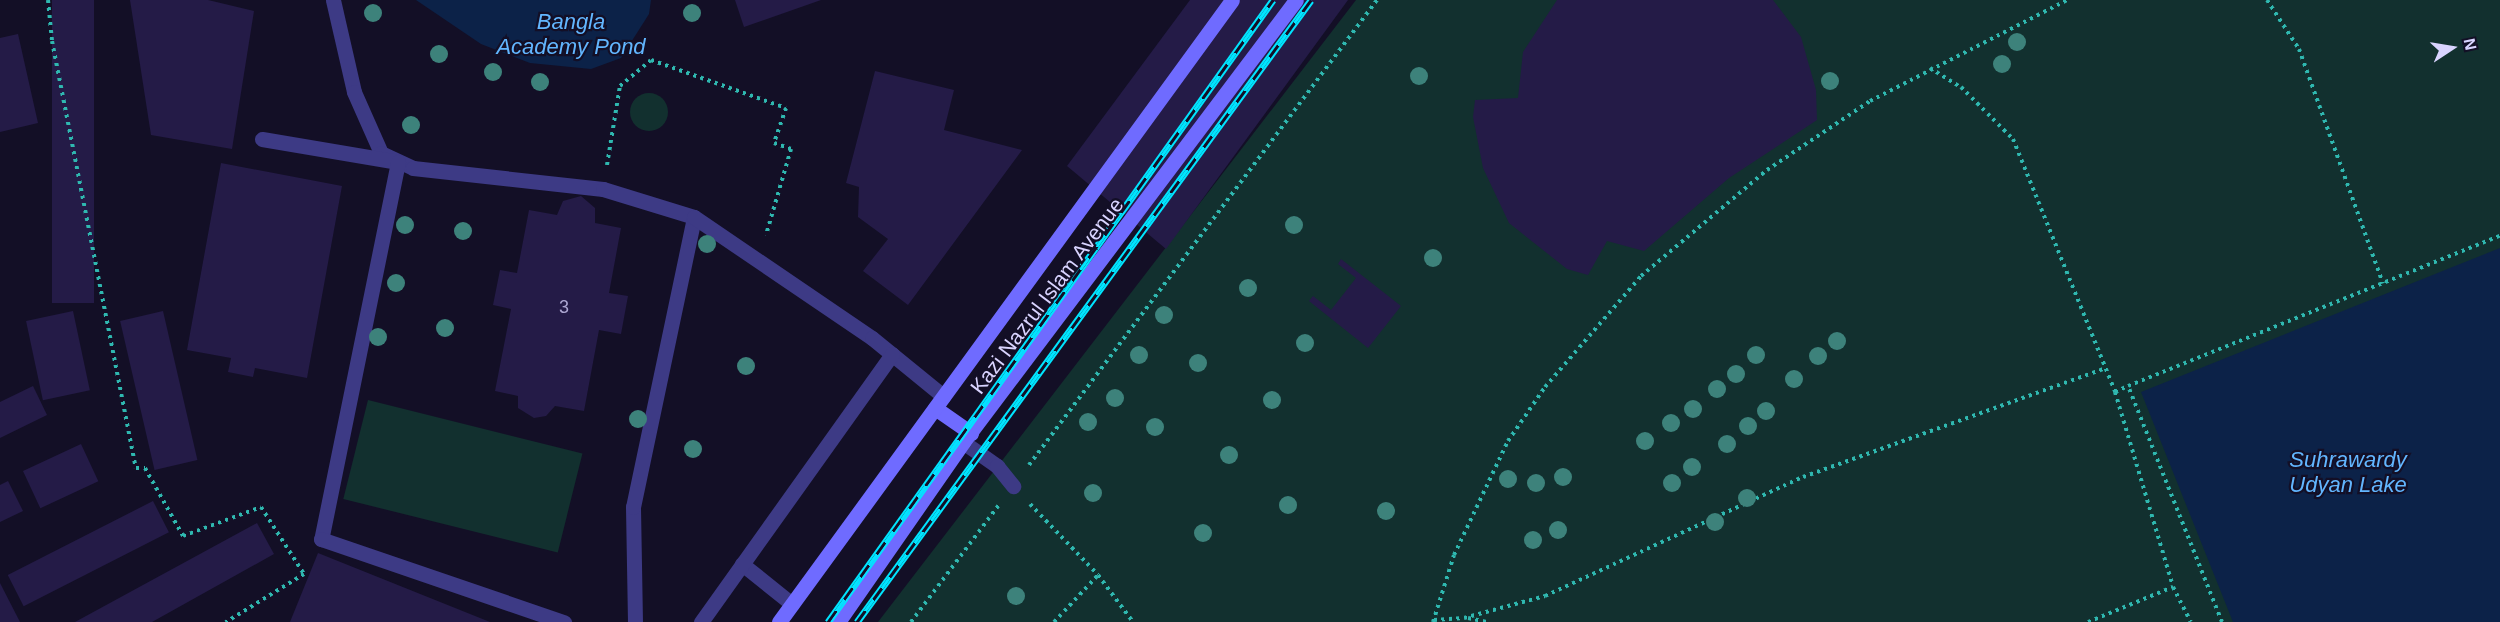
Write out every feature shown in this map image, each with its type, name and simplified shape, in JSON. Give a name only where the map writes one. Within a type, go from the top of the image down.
[{"type":"main road","name":"Kazi Nazrul Islam Avenue","points":[[779,622],[1232,0]]},
{"type":"main road","name":"Kazi Nazrul Islam Avenue","points":[[838,622],[967,437],[1296,0]]},
{"type":"main road","points":[[939,402],[967,437]]},
{"type":"lane","points":[[333,0],[365,123],[381,153],[413,168],[603,189],[694,217],[759,259],[892,354],[905,364],[939,402]]},
{"type":"lane","points":[[262,139],[398,162]]},
{"type":"lane","points":[[398,162],[321,539],[564,622]]},
{"type":"lane","points":[[635,622],[633,507],[694,217]]},
{"type":"lane","points":[[701,622],[892,354]]},
{"type":"lane","points":[[967,437],[997,466],[1013,486]]},
{"type":"lane","points":[[742,564],[792,604]]},
{"type":"path","points":[[48,0],[52,40],[136,468],[146,468],[183,536],[261,507],[304,574],[226,622]]},
{"type":"path","points":[[911,622],[1377,0]]},
{"type":"path","points":[[2067,0],[1929,67],[1767,170],[1672,247],[1595,326],[1545,387],[1508,441],[1454,555],[1433,621],[1464,618],[1545,596],[1803,477],[2105,368]]},
{"type":"path","points":[[2267,0],[2299,49],[2384,283]]},
{"type":"path","points":[[603,189],[620,86],[651,60],[786,108],[774,143],[791,149],[759,259]]},
{"type":"path","points":[[1929,67],[1960,87],[2013,139],[2115,392],[2173,586],[2191,622]]},
{"type":"path","points":[[2115,392],[2500,236]]},
{"type":"path","points":[[2128,386],[2222,622]]},
{"type":"path","points":[[1013,486],[1098,575],[1132,622]]},
{"type":"path","points":[[1054,622],[1098,575]]},
{"type":"path","points":[[2088,622],[2173,586]]},
{"type":"path","points":[[1464,618],[1487,622]]},
{"type":"green space","points":[[1356,0],[2500,0],[2500,622],[878,622]]},
{"type":"green space","points":[[649,93],[663,98],[668,112],[663,126],[649,131],[635,126],[630,112],[635,98]]},
{"type":"green space","points":[[368,400],[582,453],[558,552],[343,499]]},
{"type":"water","name":"Bangla Academy Pond","points":[[416,0],[651,0],[649,14],[621,58],[591,69],[530,63],[481,44]]},
{"type":"water","name":"Suhrawardy Udyan Lake","points":[[2500,248],[2500,622],[2233,622],[2141,392]]},
{"type":"building","points":[[52,0],[94,0],[94,303],[52,303]]},
{"type":"building","points":[[130,0],[208,0],[254,11],[232,149],[151,135]]},
{"type":"building","points":[[735,0],[821,0],[744,27]]},
{"type":"building","points":[[1190,0],[1348,0],[1166,249],[1067,166]]},
{"type":"building","points":[[1557,0],[1773,0],[1801,37],[1816,90],[1817,120],[1729,178],[1644,251],[1607,241],[1588,275],[1567,269],[1509,223],[1483,168],[1473,117],[1475,100],[1518,98],[1523,52]]},
{"type":"building","points":[[18,34],[38,123],[0,132],[0,38]]},
{"type":"building","points":[[875,71],[954,90],[944,130],[1022,150],[908,305],[863,271],[888,239],[858,217],[859,187],[846,183]]},
{"type":"building","points":[[221,163],[342,186],[307,378],[255,368],[253,377],[228,372],[231,358],[187,350]]},
{"type":"building","points":[[581,196],[595,208],[595,223],[621,228],[609,293],[628,296],[621,334],[599,330],[584,411],[555,406],[546,416],[534,418],[518,408],[518,396],[495,391],[511,309],[493,305],[500,270],[517,273],[529,210],[557,215],[563,201]]},
{"type":"building","points":[[1341,259],[1401,306],[1368,348],[1309,301],[1313,296],[1331,310],[1356,278],[1338,264]]},
{"type":"building","points":[[73,311],[90,390],[43,400],[26,321]]},
{"type":"building","points":[[163,311],[197,460],[155,470],[120,321]]},
{"type":"building","points":[[33,386],[47,415],[0,438],[0,402]]},
{"type":"building","points":[[81,444],[98,481],[40,508],[23,471]]},
{"type":"building","points":[[8,481],[23,511],[0,522],[0,485]]},
{"type":"building","points":[[153,501],[169,532],[24,606],[8,575]]},
{"type":"building","points":[[257,523],[274,554],[152,622],[75,622]]},
{"type":"building","points":[[318,553],[490,622],[290,622]]},
{"type":"building","points":[[0,583],[20,622],[0,622]]},
{"type":"railway","points":[[828,622],[1273,0]]},
{"type":"railway","points":[[857,622],[1311,0]]}]
